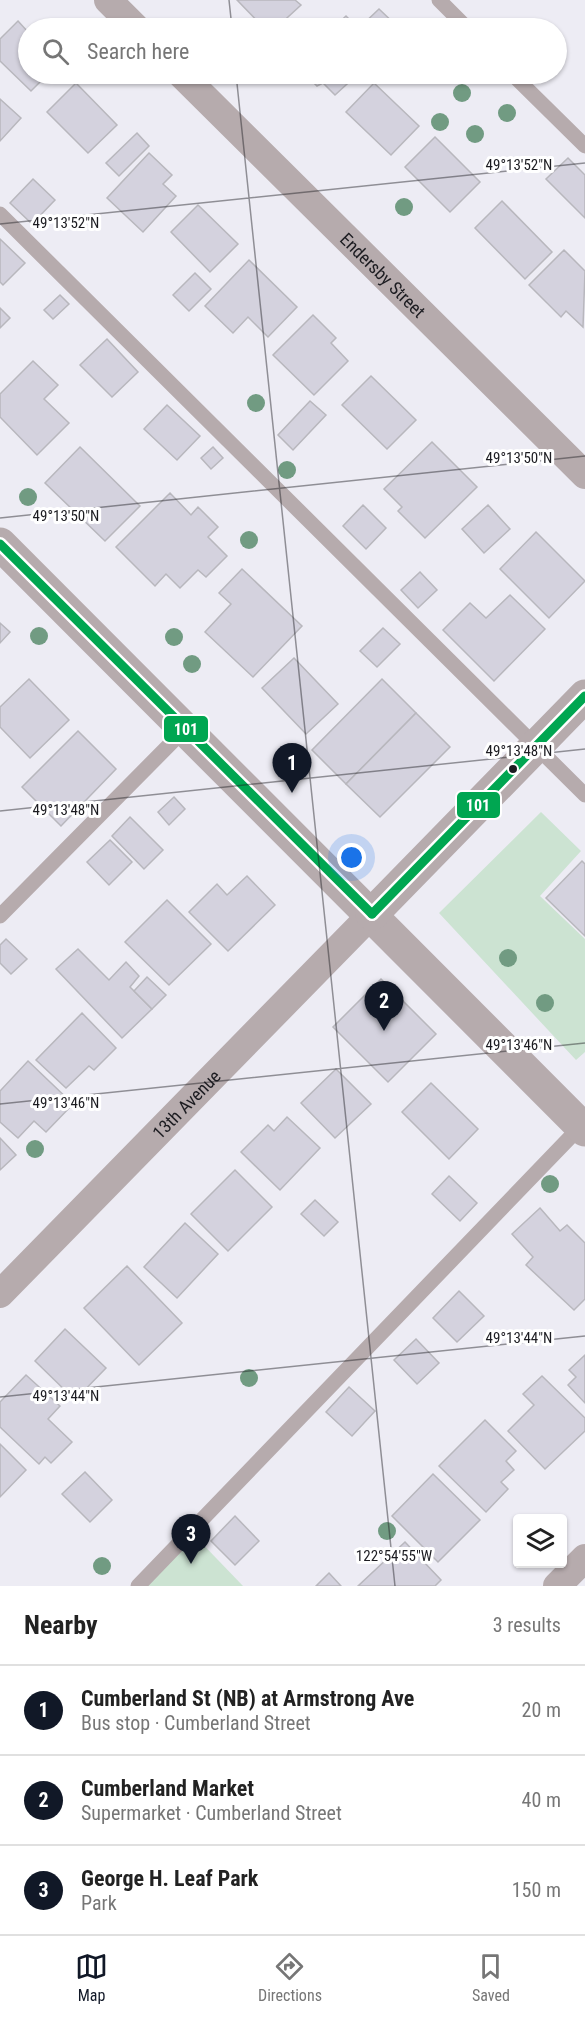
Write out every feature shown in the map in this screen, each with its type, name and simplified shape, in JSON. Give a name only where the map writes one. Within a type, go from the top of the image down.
[{"type":"street","points":[[108,0],[126,18]]},
{"type":"street","name":"Endersby Street","points":[[191,84],[585,475]]},
{"type":"street","points":[[0,544],[372,914],[583,1128]]},
{"type":"street","points":[[372,914],[585,696]]},
{"type":"street","name":"13th Avenue","points":[[0,1294],[372,914]]},
{"type":"street","points":[[557,1586],[585,1558]]},
{"type":"lane","points":[[439,0],[457,18]]},
{"type":"lane","points":[[522,84],[585,146]]},
{"type":"lane","points":[[0,214],[585,795]]},
{"type":"lane","points":[[0,916],[185,729]]},
{"type":"lane","points":[[138,1586],[583,1128]]},
{"type":"green space","points":[[541,812],[581,851],[540,896],[585,939],[585,1052],[576,1060],[439,913]]},
{"type":"green space","points":[[191,1532],[243,1586],[138,1586]]},
{"type":"building","points":[[237,0],[295,0],[301,5],[287,18],[254,18]]},
{"type":"building","points":[[379,9],[388,18],[370,18]]},
{"type":"building","points":[[18,21],[18,78],[0,61],[0,39]]},
{"type":"building","points":[[24,84],[38,84],[31,91]]},
{"type":"building","points":[[77,84],[117,125],[88,153],[47,112]]},
{"type":"building","points":[[324,84],[347,84],[335,95]]},
{"type":"building","points":[[375,84],[419,126],[391,155],[346,112]]},
{"type":"building","points":[[0,99],[21,118],[0,141]]},
{"type":"building","points":[[137,133],[149,146],[119,176],[106,163]]},
{"type":"building","points":[[435,137],[480,182],[450,212],[405,167]]},
{"type":"building","points":[[149,153],[172,175],[163,184],[176,196],[143,232],[107,198]]},
{"type":"building","points":[[568,158],[585,175],[585,218],[546,179]]},
{"type":"building","points":[[33,179],[55,200],[32,224],[10,203]]},
{"type":"building","points":[[502,201],[552,252],[525,279],[475,228]]},
{"type":"building","points":[[198,205],[238,244],[210,272],[171,232]]},
{"type":"building","points":[[0,239],[25,263],[3,285],[0,282]]},
{"type":"building","points":[[564,250],[585,271],[583,327],[566,311],[561,317],[529,285]]},
{"type":"building","points":[[249,260],[297,307],[268,337],[248,317],[233,333],[205,306]]},
{"type":"building","points":[[195,273],[211,289],[189,311],[173,295]]},
{"type":"building","points":[[60,295],[69,304],[53,319],[44,310]]},
{"type":"building","points":[[0,308],[10,318],[0,328]]},
{"type":"building","points":[[313,315],[336,338],[331,343],[348,361],[314,395],[273,355]]},
{"type":"building","points":[[107,339],[138,372],[112,397],[80,365]]},
{"type":"building","points":[[33,361],[58,385],[44,399],[69,423],[37,455],[0,417],[0,394]]},
{"type":"building","points":[[371,376],[416,420],[387,449],[342,405]]},
{"type":"building","points":[[310,401],[326,415],[293,450],[278,435]]},
{"type":"building","points":[[167,405],[200,436],[177,460],[144,429]]},
{"type":"building","points":[[432,442],[477,487],[425,538],[398,511],[402,507],[384,489]]},
{"type":"building","points":[[80,447],[140,506],[105,541],[45,483]]},
{"type":"building","points":[[213,447],[223,458],[211,469],[201,458]]},
{"type":"building","points":[[170,493],[191,515],[198,507],[218,527],[208,537],[227,556],[206,577],[198,570],[180,588],[166,574],[155,586],[116,547]]},
{"type":"building","points":[[363,505],[386,528],[366,549],[343,526]]},
{"type":"building","points":[[488,505],[510,529],[484,553],[462,529]]},
{"type":"building","points":[[536,532],[585,581],[549,618],[500,569]]},
{"type":"building","points":[[242,569],[302,626],[253,677],[205,632],[231,604],[219,593]]},
{"type":"building","points":[[420,572],[437,590],[418,608],[401,590]]},
{"type":"building","points":[[510,595],[545,629],[494,681],[443,630],[470,603],[486,618]]},
{"type":"building","points":[[0,623],[10,632],[0,643]]},
{"type":"building","points":[[383,628],[400,644],[377,667],[360,651]]},
{"type":"building","points":[[294,658],[338,704],[306,734],[262,688]]},
{"type":"building","points":[[29,679],[69,720],[30,758],[0,727],[0,707]]},
{"type":"building","points":[[382,679],[416,713],[346,784],[312,750]]},
{"type":"building","points":[[416,713],[450,747],[380,817],[346,784]]},
{"type":"building","points":[[78,731],[116,769],[61,826],[22,787]]},
{"type":"building","points":[[174,797],[185,809],[169,825],[158,812]]},
{"type":"building","points":[[130,817],[163,850],[144,869],[112,836]]},
{"type":"building","points":[[110,840],[132,862],[109,885],[87,862]]},
{"type":"building","points":[[582,861],[585,864],[585,936],[546,898]]},
{"type":"building","points":[[247,876],[275,905],[228,951],[189,912],[217,884],[227,895]]},
{"type":"building","points":[[167,900],[211,944],[169,985],[125,942]]},
{"type":"building","points":[[6,939],[27,959],[11,974],[0,963],[0,945]]},
{"type":"building","points":[[78,949],[109,980],[126,962],[139,976],[130,987],[152,1009],[122,1038],[56,969]]},
{"type":"building","points":[[147,977],[166,995],[152,1009],[134,991]]},
{"type":"building","points":[[381,979],[436,1034],[388,1082],[333,1027]]},
{"type":"building","points":[[82,1013],[116,1048],[94,1070],[89,1066],[66,1088],[36,1060]]},
{"type":"building","points":[[28,1061],[73,1104],[46,1132],[34,1121],[18,1138],[0,1122],[0,1091]]},
{"type":"building","points":[[336,1069],[371,1104],[335,1138],[301,1103]]},
{"type":"building","points":[[431,1083],[478,1129],[449,1159],[402,1112]]},
{"type":"building","points":[[287,1117],[320,1148],[280,1190],[241,1152],[268,1125],[274,1131]]},
{"type":"building","points":[[0,1138],[16,1155],[0,1170]]},
{"type":"building","points":[[235,1170],[272,1207],[228,1251],[191,1214]]},
{"type":"building","points":[[449,1176],[477,1203],[460,1221],[432,1194]]},
{"type":"building","points":[[315,1200],[338,1222],[324,1236],[301,1214]]},
{"type":"building","points":[[540,1208],[560,1231],[567,1225],[585,1243],[585,1299],[574,1310],[526,1265],[533,1257],[512,1234]]},
{"type":"building","points":[[185,1223],[218,1254],[177,1298],[144,1267]]},
{"type":"building","points":[[127,1266],[182,1323],[139,1365],[84,1308]]},
{"type":"building","points":[[459,1291],[484,1316],[457,1342],[433,1318]]},
{"type":"building","points":[[65,1329],[106,1368],[75,1400],[35,1361]]},
{"type":"building","points":[[416,1339],[439,1363],[417,1384],[394,1360]]},
{"type":"building","points":[[585,1355],[585,1403],[568,1385],[576,1377],[569,1370]]},
{"type":"building","points":[[26,1375],[60,1406],[48,1419],[72,1442],[51,1463],[45,1457],[39,1464],[0,1427],[0,1402]]},
{"type":"building","points":[[542,1376],[585,1418],[585,1431],[545,1469],[508,1431],[534,1405],[523,1394]]},
{"type":"building","points":[[349,1387],[375,1411],[352,1436],[326,1412]]},
{"type":"building","points":[[485,1420],[516,1451],[506,1461],[514,1470],[501,1482],[508,1489],[486,1512],[439,1466]]},
{"type":"building","points":[[0,1444],[26,1470],[0,1497]]},
{"type":"building","points":[[85,1472],[112,1500],[90,1522],[62,1494]]},
{"type":"building","points":[[433,1474],[480,1520],[438,1562],[392,1516]]},
{"type":"building","points":[[235,1516],[259,1541],[235,1565],[211,1541]]},
{"type":"building","points":[[405,1542],[441,1580],[435,1586],[358,1586]]},
{"type":"building","points":[[329,1573],[341,1586],[316,1586]]},
{"type":"transit line","name":"101","points":[[0,544],[372,914]]},
{"type":"transit line","name":"101","points":[[372,914],[585,696]]},
{"type":"place","name":"Cumberland St (NB) at Armstrong Ave","points":[[292,793]]},
{"type":"place","name":"Cumberland Market","points":[[384,1031]]},
{"type":"place","name":"George H. Leaf Park","points":[[191,1564]]}]
